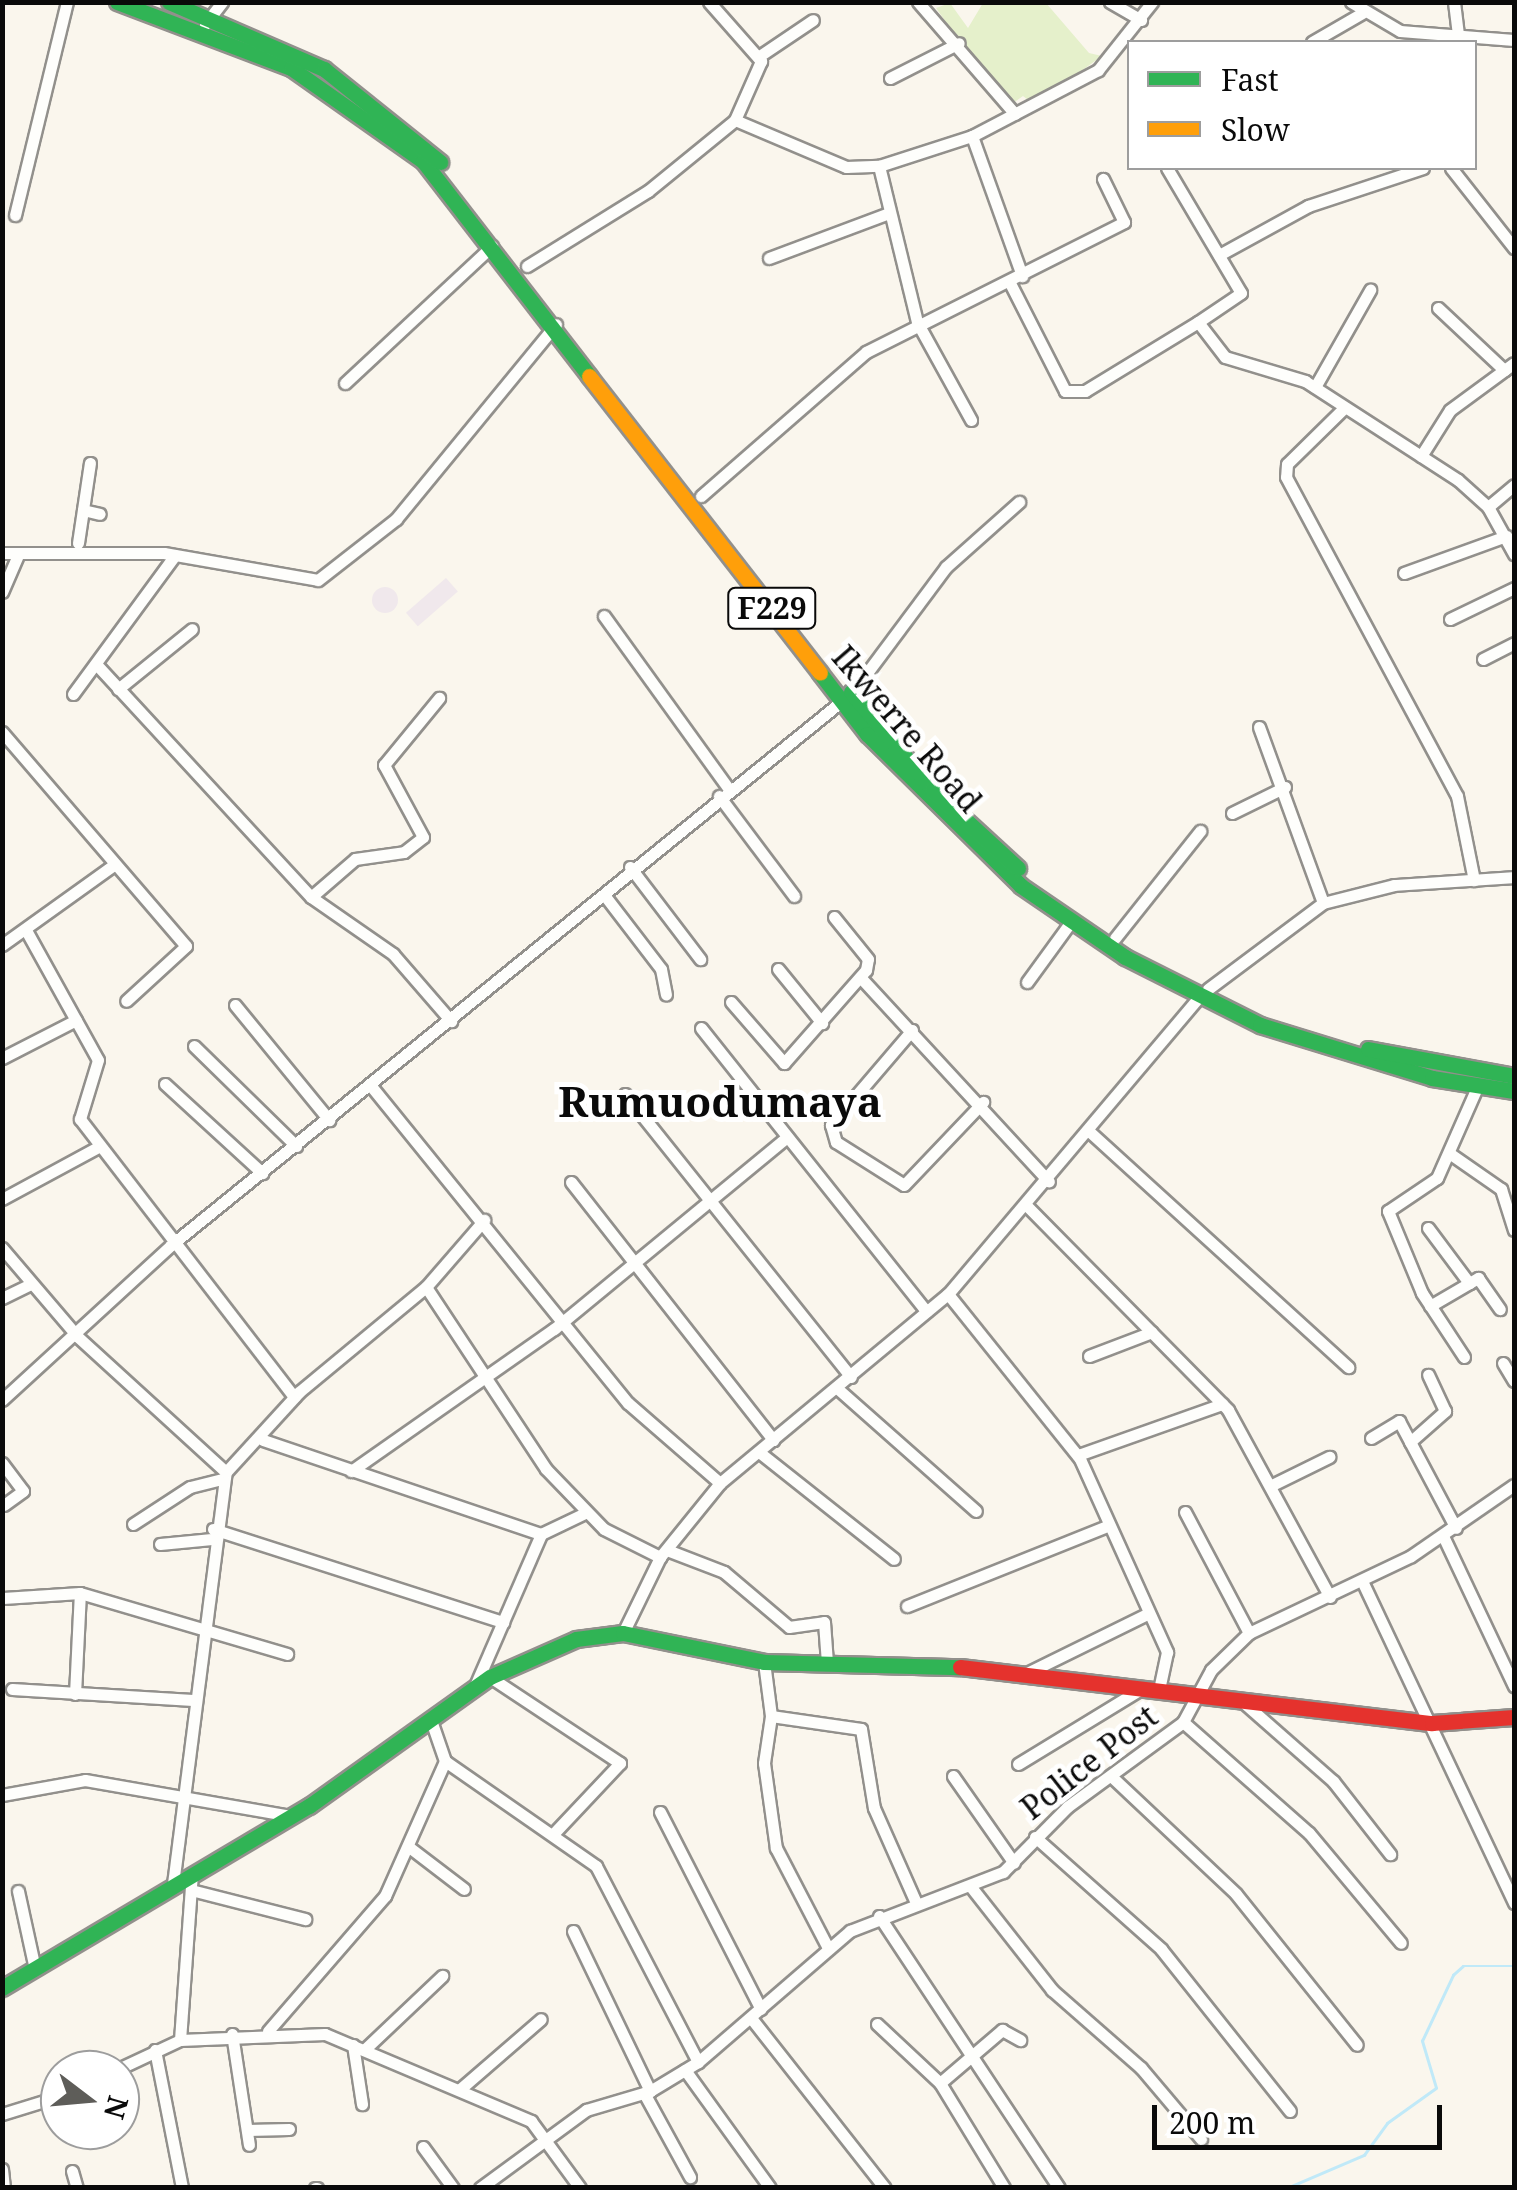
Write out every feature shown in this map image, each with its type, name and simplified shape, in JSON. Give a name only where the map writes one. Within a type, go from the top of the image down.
[{"type":"main road","name":"Ikwerre Road","points":[[117,2],[201,33],[356,106],[436,174],[496,244],[925,801],[1070,923],[1203,993],[1315,1045],[1478,1086],[1514,1090]]},
{"type":"main road","name":"F229","points":[[169,2],[209,16],[324,69],[378,106],[464,186],[701,496],[847,696],[960,816],[1114,938],[1203,993],[1376,1051],[1514,1076]]},
{"type":"main road","points":[[2,1988],[173,1884],[191,1881],[432,1724],[490,1677],[564,1643],[623,1633],[764,1662],[930,1664],[1012,1680],[1200,1693],[1432,1724],[1514,1717]]},
{"type":"street","points":[[16,215],[66,2]]},
{"type":"street","points":[[201,33],[222,2]]},
{"type":"street","points":[[709,2],[758,57]]},
{"type":"street","points":[[918,2],[959,43],[1014,114]]},
{"type":"street","points":[[1110,2],[1141,20]]},
{"type":"street","points":[[735,120],[846,168],[879,166],[972,136],[1098,70],[1152,2]]},
{"type":"street","points":[[1351,2],[1362,13],[1400,32],[1514,40]]},
{"type":"street","points":[[1454,2],[1458,34]]},
{"type":"street","points":[[1315,40],[1362,13]]},
{"type":"street","points":[[527,266],[648,190],[735,120],[758,57],[813,20]]},
{"type":"street","points":[[890,78],[959,43]]},
{"type":"street","points":[[972,136],[1016,280],[1072,395],[1240,298],[1168,170]]},
{"type":"street","points":[[879,166],[917,322],[971,420]]},
{"type":"street","points":[[1218,255],[1308,206],[1417,170]]},
{"type":"street","points":[[1453,170],[1514,248]]},
{"type":"street","points":[[701,496],[826,382],[917,322],[1016,280],[1124,222],[1104,178]]},
{"type":"street","points":[[769,258],[889,213]]},
{"type":"street","points":[[344,383],[496,244]]},
{"type":"street","points":[[1316,387],[1370,290]]},
{"type":"street","points":[[1421,456],[1450,410],[1509,366],[1438,308]]},
{"type":"street","points":[[1198,322],[1225,357],[1316,387],[1421,456],[1488,507],[1514,554]]},
{"type":"street","points":[[2,553],[175,554],[318,580],[396,518],[556,324]]},
{"type":"street","points":[[1343,408],[1287,464],[1286,477],[1457,796],[1474,880]]},
{"type":"street","points":[[78,543],[90,463]]},
{"type":"street","points":[[1488,507],[1514,486]]},
{"type":"street","points":[[2,1400],[78,1337],[171,1245],[606,896],[630,867],[847,696],[946,567],[1018,502]]},
{"type":"street","points":[[83,510],[100,514]]},
{"type":"street","points":[[1404,573],[1506,536]]},
{"type":"street","points":[[73,694],[175,554]]},
{"type":"street","points":[[2,592],[18,555]]},
{"type":"street","points":[[1450,619],[1514,588]]},
{"type":"street","points":[[604,616],[794,896]]},
{"type":"street","points":[[118,689],[192,629]]},
{"type":"street","points":[[1483,659],[1514,643]]},
{"type":"street","points":[[96,664],[310,897],[392,954],[451,1021]]},
{"type":"street","points":[[310,897],[355,859],[404,852],[423,837],[384,765],[439,698]]},
{"type":"street","points":[[1259,727],[1285,787],[1322,903]]},
{"type":"street","points":[[2,732],[186,946],[126,1001]]},
{"type":"street","points":[[1232,813],[1285,787]]},
{"type":"street","points":[[1114,938],[1200,831]]},
{"type":"street","points":[[2,946],[27,932],[115,864]]},
{"type":"street","points":[[630,867],[700,959]]},
{"type":"street","points":[[623,1633],[664,1553],[720,1483],[948,1294],[1091,1133],[1203,993],[1322,903],[1394,884],[1514,877]]},
{"type":"street","points":[[606,896],[661,969],[666,994]]},
{"type":"street","points":[[732,1002],[779,1064],[822,1024],[861,978],[868,959],[834,916]]},
{"type":"street","points":[[1027,982],[1070,923]]},
{"type":"street","points":[[27,932],[98,1060],[77,1109],[98,1148],[294,1397]]},
{"type":"street","points":[[778,969],[822,1024]]},
{"type":"street","points":[[861,978],[983,1102],[1049,1182]]},
{"type":"street","points":[[235,1005],[329,1120]]},
{"type":"street","points":[[2,1058],[76,1020]]},
{"type":"street","points":[[701,1028],[926,1311]]},
{"type":"street","points":[[912,1030],[831,1125],[836,1142],[904,1185],[983,1102]]},
{"type":"street","points":[[194,1046],[296,1146]]},
{"type":"street","points":[[166,1084],[262,1173]]},
{"type":"street","points":[[371,1086],[484,1220],[628,1403],[720,1483]]},
{"type":"street","points":[[1464,1357],[1430,1306],[1388,1210],[1437,1178],[1452,1154],[1478,1086]]},
{"type":"street","points":[[625,1094],[850,1377]]},
{"type":"street","points":[[1091,1133],[1348,1366]]},
{"type":"street","points":[[351,1471],[564,1321],[787,1136]]},
{"type":"street","points":[[2,1198],[98,1148]]},
{"type":"street","points":[[1452,1154],[1493,1179],[1514,1230]]},
{"type":"street","points":[[571,1182],[773,1440]]},
{"type":"street","points":[[1028,1207],[1222,1404],[1272,1485],[1330,1597]]},
{"type":"street","points":[[133,1524],[190,1486],[224,1476],[263,1440],[294,1397],[426,1286],[484,1220]]},
{"type":"street","points":[[1428,1228],[1468,1283]]},
{"type":"street","points":[[2,1248],[78,1337],[224,1476]]},
{"type":"street","points":[[1430,1306],[1478,1278],[1500,1308]]},
{"type":"street","points":[[2,1298],[29,1284]]},
{"type":"street","points":[[426,1286],[485,1380],[585,1514],[664,1553],[724,1572],[789,1627],[824,1622],[827,1663]]},
{"type":"street","points":[[948,1294],[1078,1456],[1169,1660],[1159,1691]]},
{"type":"street","points":[[1088,1356],[1152,1332]]},
{"type":"street","points":[[1504,1363],[1514,1381]]},
{"type":"street","points":[[1410,1442],[1445,1411],[1428,1375]]},
{"type":"street","points":[[838,1389],[976,1512]]},
{"type":"street","points":[[1078,1456],[1222,1404]]},
{"type":"street","points":[[1370,1438],[1399,1421],[1456,1528]]},
{"type":"street","points":[[263,1440],[541,1534]]},
{"type":"street","points":[[759,1452],[894,1559]]},
{"type":"street","points":[[1272,1485],[1329,1456]]},
{"type":"street","points":[[2,1463],[23,1491],[4,1505]]},
{"type":"street","points":[[173,1884],[212,1534],[224,1476]]},
{"type":"street","name":"Police Post","points":[[485,2186],[546,2136],[586,2110],[647,2092],[698,2062],[756,2014],[827,1946],[879,1916],[972,1887],[1014,1863],[1036,1837],[1183,1722],[1224,1652],[1249,1634],[1363,1582],[1444,1538],[1514,1484]]},
{"type":"street","points":[[1185,1512],[1249,1634]]},
{"type":"street","points":[[471,1695],[541,1534],[585,1514]]},
{"type":"street","points":[[908,1606],[1107,1526]]},
{"type":"street","points":[[160,1544],[212,1534],[503,1622]]},
{"type":"street","points":[[1444,1538],[1514,1686]]},
{"type":"street","points":[[1363,1582],[1514,1903]]},
{"type":"street","points":[[75,1694],[80,1593]]},
{"type":"street","points":[[4,1598],[80,1593],[202,1624],[288,1654]]},
{"type":"street","points":[[1012,1680],[1147,1614]]},
{"type":"street","points":[[764,1662],[771,1716],[764,1763],[776,1848],[827,1946]]},
{"type":"street","points":[[490,1677],[620,1763],[554,1833]]},
{"type":"street","points":[[12,1688],[193,1700]]},
{"type":"street","points":[[1018,1764],[1139,1690]]},
{"type":"street","points":[[1240,1699],[1333,1781],[1390,1854]]},
{"type":"street","points":[[771,1716],[862,1729],[874,1808],[916,1904]]},
{"type":"street","points":[[1183,1722],[1309,1833],[1402,1943]]},
{"type":"street","points":[[432,1724],[444,1761],[554,1833],[614,1888],[698,2062]]},
{"type":"street","points":[[268,2030],[358,1933],[409,1847],[444,1761]]},
{"type":"street","points":[[953,1776],[1014,1863]]},
{"type":"street","points":[[1112,1777],[1257,1917],[1357,2045]]},
{"type":"street","points":[[2,1795],[85,1780],[292,1816]]},
{"type":"street","points":[[660,1812],[756,2014],[885,2188]]},
{"type":"street","points":[[1036,1837],[1161,1949],[1290,2110]]},
{"type":"street","points":[[409,1847],[464,1889]]},
{"type":"street","points":[[180,2040],[191,1881],[305,1919]]},
{"type":"street","points":[[972,1887],[1052,1990],[1141,2068],[1201,2138]]},
{"type":"street","points":[[18,1892],[34,1969]]},
{"type":"street","points":[[879,1916],[1060,2188]]},
{"type":"street","points":[[573,1931],[690,2176]]},
{"type":"street","points":[[359,2048],[442,1976]]},
{"type":"street","points":[[459,2090],[541,2019]]},
{"type":"street","points":[[878,2024],[940,2084],[1004,2188]]},
{"type":"street","points":[[140,2058],[180,2040],[268,2030],[359,2048],[459,2090],[546,2136],[580,2188]]},
{"type":"street","points":[[940,2084],[1002,2030],[1020,2040]]},
{"type":"street","points":[[232,2034],[249,2146]]},
{"type":"street","points":[[359,2048],[362,2104]]},
{"type":"street","points":[[155,2050],[182,2188]]},
{"type":"street","points":[[685,2070],[770,2188]]},
{"type":"street","points":[[2,2114],[40,2102]]},
{"type":"street","points":[[247,2130],[289,2129]]},
{"type":"street","points":[[424,2147],[453,2188]]},
{"type":"street","points":[[2,2168],[4,2188]]},
{"type":"street","points":[[72,2171],[77,2188]]},
{"type":"shaded area","points":[[446,578],[458,592],[418,626],[406,613]]},
{"type":"shaded area","points":[[385,587],[394,591],[398,600],[394,609],[385,613],[376,609],[372,600],[376,591]]},
{"type":"green space","points":[[950,3],[968,28],[983,3],[1046,3],[1089,53],[1102,56],[1034,105],[1023,96],[1006,108],[936,8]]},
{"type":"waterway","points":[[1287,2188],[1364,2155],[1387,2123],[1436,2088],[1422,2041],[1453,1975],[1463,1966],[1514,1966]]},
{"type":"traffic: fast","points":[[117,2],[291,68],[423,161],[589,376]]},
{"type":"traffic: fast","points":[[169,2],[324,69],[440,162]]},
{"type":"traffic: fast","points":[[820,673],[867,734],[1021,886],[1125,957],[1260,1025],[1432,1078],[1514,1091]]},
{"type":"traffic: fast","points":[[851,692],[932,789],[1018,868]]},
{"type":"traffic: fast","points":[[1368,1049],[1514,1076]]},
{"type":"traffic: fast","points":[[2,1988],[309,1806],[490,1677],[576,1639],[623,1633],[764,1662],[960,1667]]},
{"type":"traffic: slow","points":[[589,376],[820,673]]},
{"type":"traffic: jam","points":[[960,1667],[1432,1723],[1514,1717]]},
{"type":"district","name":"Rumuodumaya","points":[[720,1101]]}]
